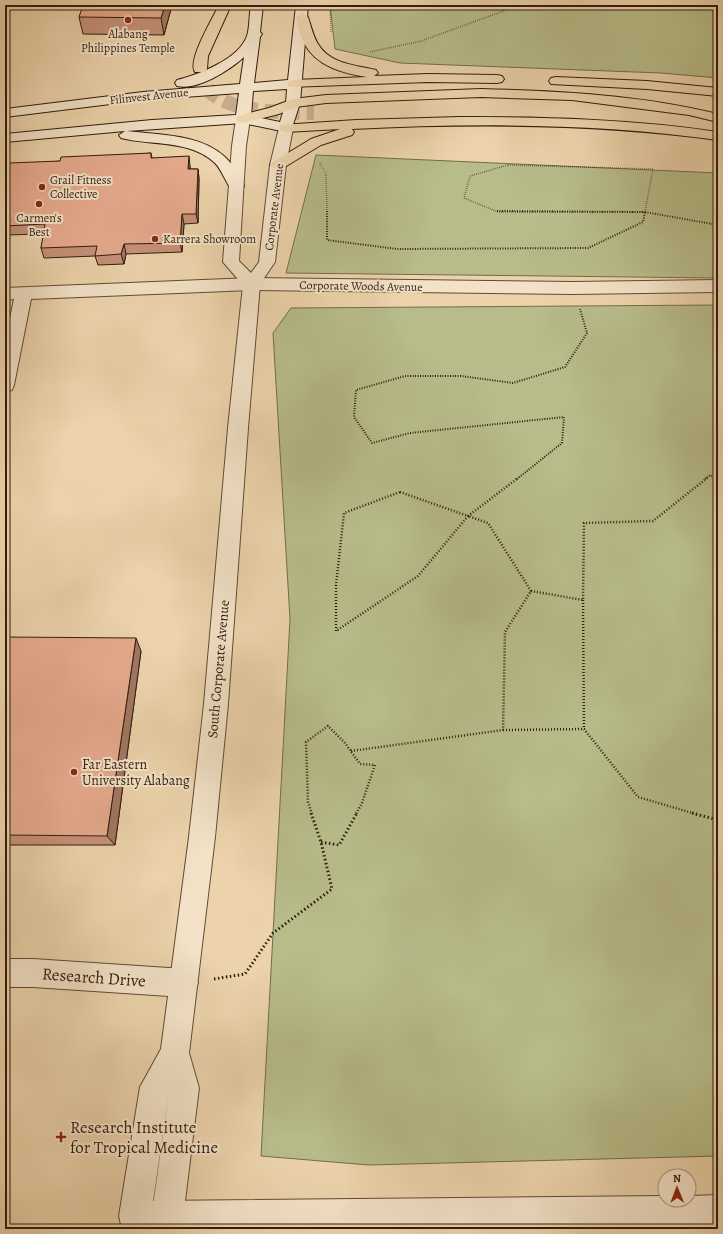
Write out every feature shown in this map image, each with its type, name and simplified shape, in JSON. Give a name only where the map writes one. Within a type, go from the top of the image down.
[{"type":"highway","points":[[200,68],[201,56],[225,5]]},
{"type":"highway","points":[[302,11],[311,43],[326,60],[347,68],[363,72],[428,78],[511,80]]},
{"type":"highway","points":[[294,84],[428,78]]},
{"type":"highway","points":[[542,81],[674,87],[718,92]]},
{"type":"highway","points":[[674,87],[718,96]]},
{"type":"highway","points":[[243,119],[274,111],[293,103],[353,97],[467,94],[572,96],[689,111],[718,118]]},
{"type":"highway","points":[[314,113],[410,108],[470,107]]},
{"type":"highway","points":[[523,108],[576,110],[718,123]]},
{"type":"highway","points":[[286,128],[377,122],[492,121],[598,125],[718,136]]},
{"type":"highway","points":[[278,165],[304,149],[330,137],[377,122]]},
{"type":"street","points":[[252,284],[231,262],[239,146],[255,34],[257,5]]},
{"type":"street","name":"Corporate Avenue","points":[[252,284],[267,262],[278,165],[293,103],[302,11]]},
{"type":"street","points":[[143,96],[220,70],[244,51],[255,34]]},
{"type":"street","name":"Filinvest Avenue","points":[[5,112],[143,96],[248,86],[294,84]]},
{"type":"street","name":"Filinvest Avenue","points":[[5,138],[91,129],[243,119],[286,128]]},
{"type":"street","points":[[91,129],[180,142],[207,151],[219,159],[227,168],[236,186]]},
{"type":"street","name":"Corporate Woods Avenue","points":[[5,294],[252,284],[573,288],[718,286]]},
{"type":"street","name":"South Corporate Avenue","points":[[150,1223],[184,1088],[175,1053],[202,837],[216,704],[238,428],[252,284]]},
{"type":"street","points":[[5,385],[24,293]]},
{"type":"street","name":"Research Drive","points":[[5,973],[33,973],[184,983]]},
{"type":"street","points":[[150,1223],[718,1211]]},
{"type":"path","points":[[330,5],[331,32]]},
{"type":"path","points":[[365,54],[421,41],[520,5]]},
{"type":"path","points":[[304,149],[316,155],[326,174],[326,240],[397,249],[588,248],[643,222],[645,212],[653,169],[508,164],[470,176],[464,198],[498,212],[645,212],[718,225]]},
{"type":"path","points":[[573,288],[587,333],[565,367],[513,383],[461,376],[405,376],[356,390],[354,417],[372,443],[410,434],[564,417],[562,443],[488,502],[468,516],[418,576],[336,632],[336,585],[344,513],[400,492],[468,516],[488,523],[531,591],[583,600]]},
{"type":"path","points":[[718,480],[710,475],[653,521],[584,523],[583,600],[584,729],[638,797],[718,820]]},
{"type":"path","points":[[503,730],[505,632],[531,591]]},
{"type":"path","points":[[184,983],[245,974],[273,933],[332,889],[321,842],[308,802],[306,742],[328,726],[351,751],[360,764],[375,765],[362,803],[339,845],[321,842]]},
{"type":"path","points":[[351,751],[503,730],[584,729]]},
{"type":"green space","points":[[330,5],[718,5],[718,78],[661,73],[400,63],[335,49]]},
{"type":"green space","points":[[316,155],[718,173],[718,278],[286,273]]},
{"type":"green space","points":[[718,305],[718,1156],[369,1165],[261,1156],[290,619],[273,333],[291,308]]},
{"type":"building","points":[[83,5],[165,5],[161,18],[79,17]]},
{"type":"building","points":[[151,153],[151,158],[189,156],[188,169],[198,169],[196,214],[182,214],[180,243],[124,244],[121,254],[95,256],[97,246],[41,248],[45,224],[5,226],[5,169],[8,169],[9,163],[60,161],[61,157]]},
{"type":"building","points":[[5,637],[136,638],[107,836],[5,835]]},
{"type":"tunnel","points":[[200,69],[204,84],[212,94],[224,101],[238,106],[254,109],[314,113]]},
{"type":"place","name":"Alabang Philippines Temple","points":[[128,20]]},
{"type":"place","name":"Grail Fitness Collective","points":[[42,187]]},
{"type":"place","name":"Carmen's Best","points":[[39,204]]},
{"type":"place","name":"Karrera Showroom","points":[[155,239]]},
{"type":"place","name":"Far Eastern University Alabang","points":[[74,772]]},
{"type":"place","name":"Research Institute for Tropical Medicine","points":[[61,1137]]}]
